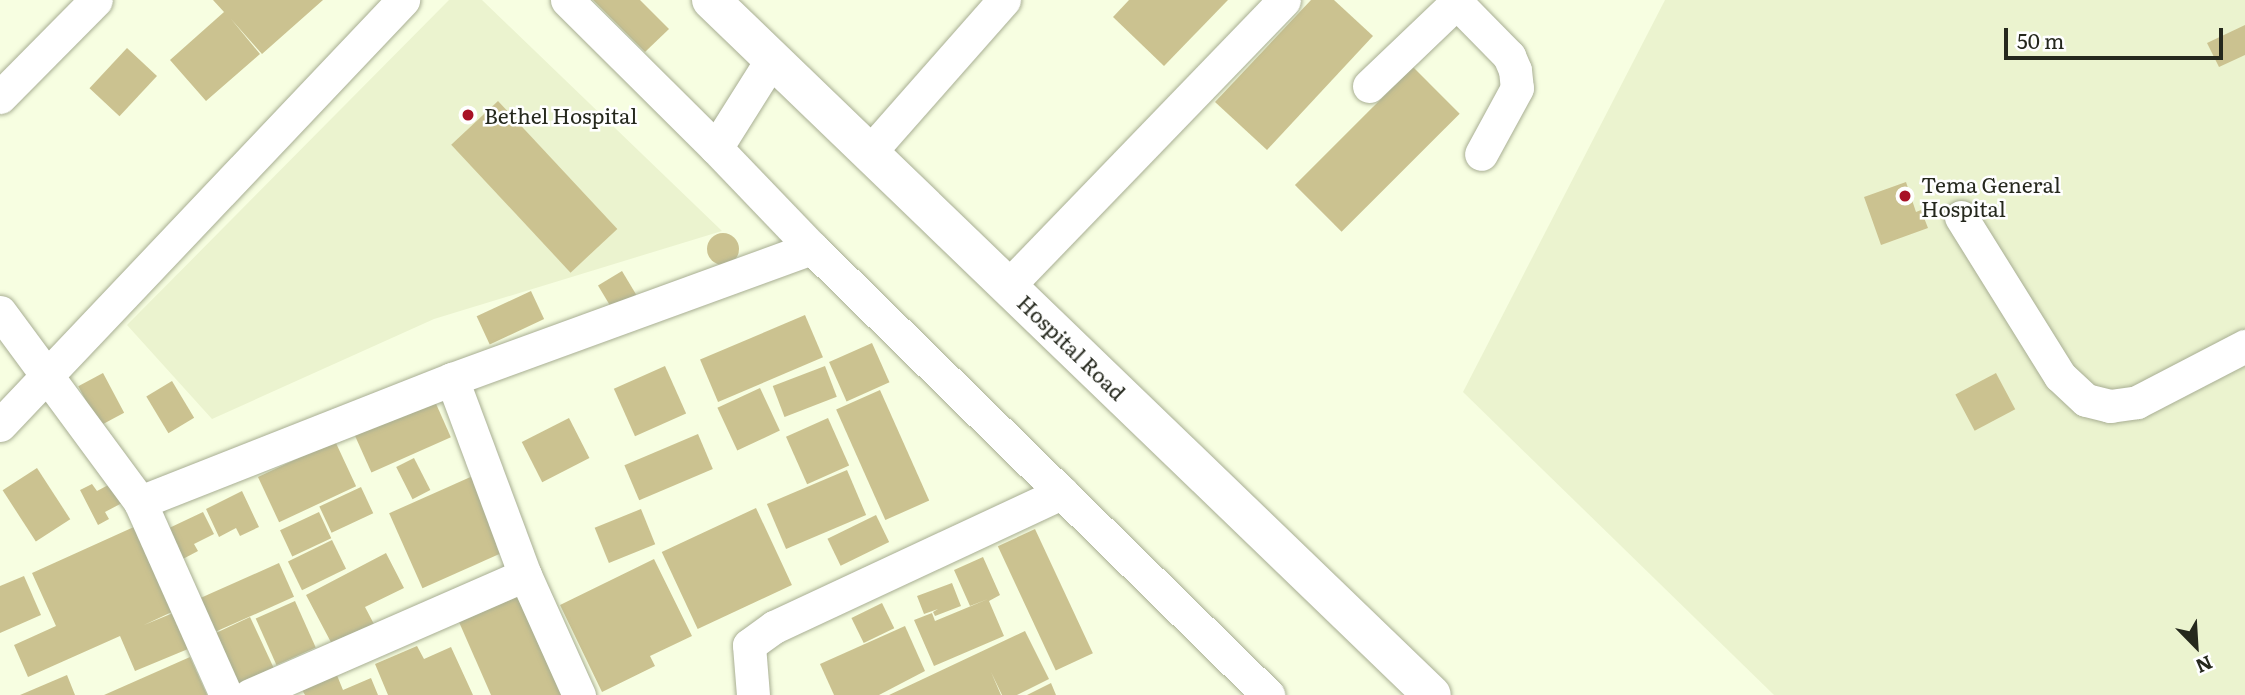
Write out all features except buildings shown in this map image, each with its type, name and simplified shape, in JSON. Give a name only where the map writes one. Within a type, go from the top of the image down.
[{"type":"main road","name":"Hospital Road","points":[[711,0],[1432,695]]},
{"type":"street","points":[[0,425],[403,0]]},
{"type":"street","points":[[567,0],[812,248],[1268,695]]},
{"type":"street","points":[[869,153],[1004,0]]},
{"type":"street","points":[[1008,286],[1284,0]]},
{"type":"street","points":[[1369,86],[1458,1],[1509,56],[1515,70],[1517,88],[1480,154]]},
{"type":"street","points":[[0,97],[86,4]]},
{"type":"street","points":[[716,148],[772,59]]},
{"type":"street","points":[[1961,217],[2060,376],[2086,400],[2110,406],[2137,401],[2245,346]]},
{"type":"street","points":[[140,502],[452,379],[812,248]]},
{"type":"street","points":[[0,312],[140,502],[226,695]]},
{"type":"street","points":[[452,379],[524,575],[579,695]]},
{"type":"street","points":[[753,695],[749,645],[774,627],[1062,492]]},
{"type":"street","points":[[257,694],[524,575]]},
{"type":"shaded area","name":"Bethel Hospital","points":[[449,0],[482,0],[722,231],[434,319],[212,419],[127,325]]},
{"type":"shaded area","name":"Tema General Hospital","points":[[1665,0],[2245,0],[2245,695],[1774,695],[1463,392]]},
{"type":"place","name":"Bethel Hospital","points":[[468,115]]},
{"type":"place","name":"Tema General Hospital","points":[[1905,196]]}]
